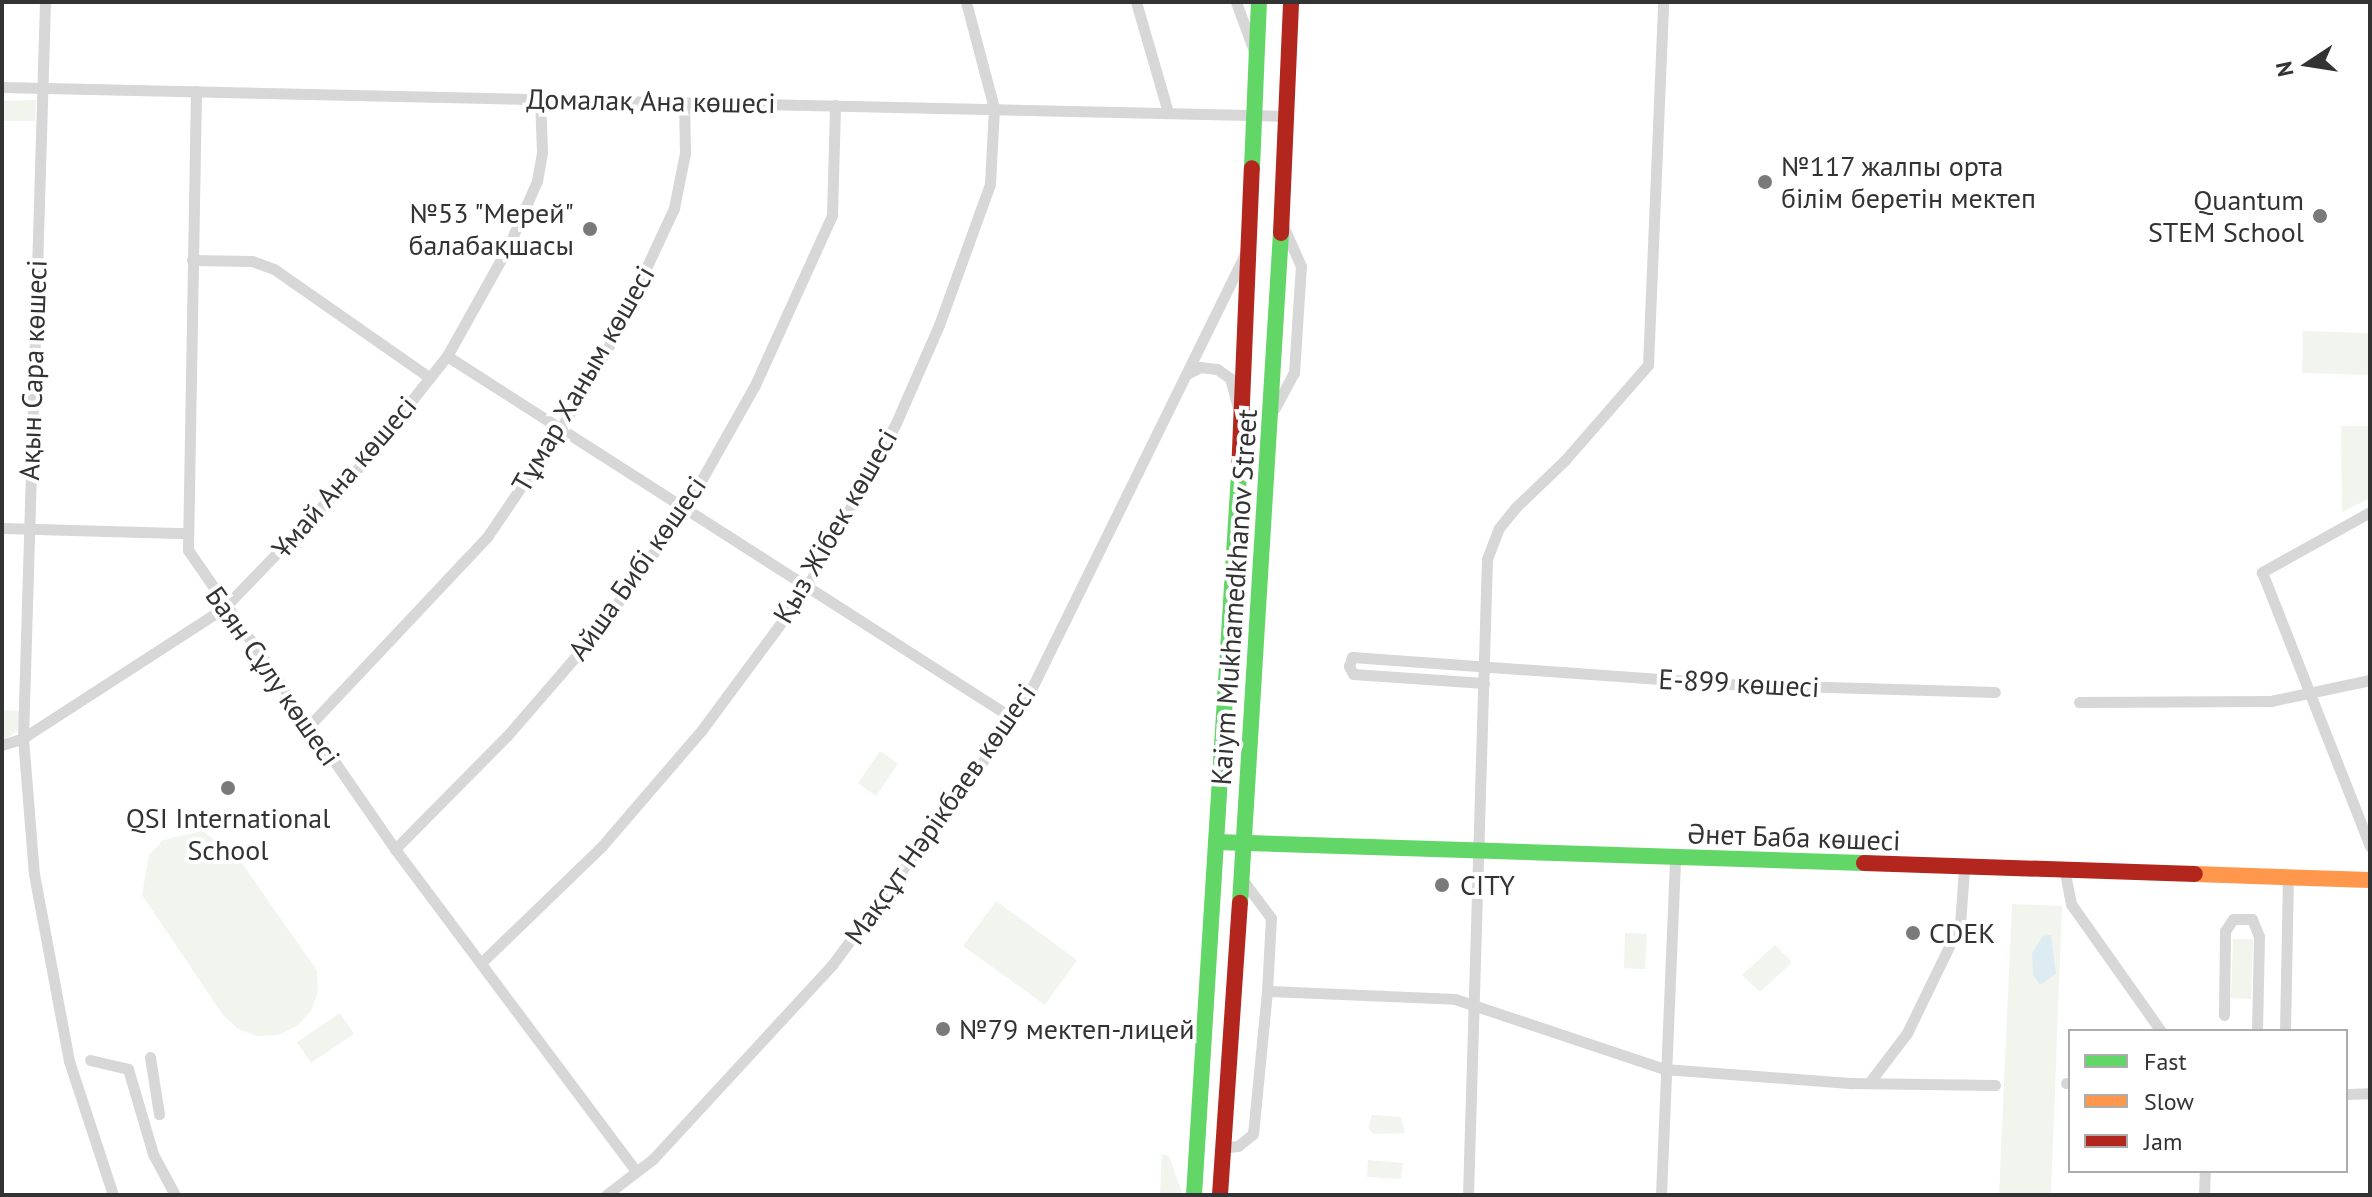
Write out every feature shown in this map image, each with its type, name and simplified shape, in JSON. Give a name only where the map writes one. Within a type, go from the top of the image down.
[{"type":"main road","name":"Kaiym Mukhamedkhanov Street","points":[[1194,1195],[1242,420],[1257,115],[1259,2]]},
{"type":"main road","name":"Kaiym Mukhamedkhanov Street","points":[[1220,1195],[1273,412],[1291,2]]},
{"type":"main road","name":"Әнет Баба көшесі","points":[[1216,842],[1964,870],[2370,880]]},
{"type":"street","name":"Ақын Сара көшесі","points":[[45,2],[26,528],[23,738],[34,874],[69,1061],[113,1195]]},
{"type":"street","name":"Қыз Жібек көшесі","points":[[483,961],[646,799],[806,589],[896,423],[950,297],[990,184],[994,108],[966,2]]},
{"type":"street","points":[[1136,2],[1168,112]]},
{"type":"street","points":[[1236,2],[1258,60]]},
{"type":"street","points":[[1468,1195],[1487,559],[1499,528],[1516,507],[1565,460],[1648,365],[1663,2]]},
{"type":"street","name":"Домалақ Ана көшесі","points":[[6,89],[1288,116]]},
{"type":"street","name":"Баян Сұлу көшесі","points":[[196,91],[186,533],[193,562],[395,849],[483,961],[604,1135],[634,1169]]},
{"type":"street","name":"Ұмай Ана көшесі","points":[[2,745],[23,738],[224,608],[322,510],[447,356],[509,245],[537,181],[542,152],[540,98]]},
{"type":"street","name":"Тұмар Ханым көшесі","points":[[308,727],[487,537],[561,428],[613,339],[674,208],[685,153],[684,102]]},
{"type":"street","name":"Айша Бибі көшесі","points":[[395,849],[507,736],[596,633],[684,511],[755,385],[832,215],[835,105]]},
{"type":"street","name":"Мақсұт Нәрікбаев көшесі","points":[[606,1195],[634,1169],[653,1159],[832,965],[928,840],[982,755],[1014,719],[1094,569],[1251,242]]},
{"type":"street","points":[[192,260],[252,261],[274,269],[430,378]]},
{"type":"street","points":[[447,356],[684,511],[1014,719]]},
{"type":"street","points":[[1187,375],[1200,367],[1217,369],[1230,378],[1242,420]]},
{"type":"street","points":[[2370,512],[2262,572],[2370,846]]},
{"type":"street","points":[[2,528],[186,533]]},
{"type":"street","name":"Е-899 көшесі","points":[[1484,689],[1353,674],[1349,666],[1352,657],[1726,684],[1995,692]]},
{"type":"street","points":[[2079,702],[2311,697],[2370,680]]},
{"type":"street","points":[[1661,1195],[1675,858]]},
{"type":"street","points":[[1869,1083],[1907,1033],[1960,924],[1964,870]]},
{"type":"street","points":[[2065,873],[2071,904],[2160,1029]]},
{"type":"street","points":[[2285,1029],[2288,878]]},
{"type":"street","points":[[1223,1148],[1238,1146],[1253,1134],[1267,991],[1271,918],[1242,879]]},
{"type":"street","points":[[2224,1015],[2225,931],[2233,919],[2252,919],[2259,936],[2257,1029]]},
{"type":"street","points":[[1267,991],[1455,999],[1664,1069],[1869,1083],[1995,1085]]},
{"type":"street","points":[[150,1057],[159,1114]]},
{"type":"street","points":[[90,1060],[128,1069],[153,1154],[175,1195]]},
{"type":"street","points":[[2348,1094],[2370,1093]]},
{"type":"street","points":[[2204,1195],[2205,1173]]},
{"type":"shaded area","points":[[36,100],[35,121],[2,121],[2,101]]},
{"type":"shaded area","points":[[2303,331],[2370,333],[2370,375],[2302,373]]},
{"type":"shaded area","points":[[2341,426],[2370,426],[2370,498],[2342,512]]},
{"type":"shaded area","points":[[2,710],[20,711],[19,730],[4,740]]},
{"type":"shaded area","points":[[880,751],[898,764],[876,796],[858,783]]},
{"type":"shaded area","points":[[202,831],[235,853],[317,971],[318,992],[311,1011],[297,1026],[278,1035],[257,1036],[238,1029],[223,1015],[142,895],[149,855],[163,840]]},
{"type":"shaded area","points":[[996,901],[1077,960],[1045,1005],[963,946]]},
{"type":"shaded area","points":[[2012,904],[2062,906],[2051,1195],[1999,1195]]},
{"type":"shaded area","points":[[1625,933],[1647,934],[1645,969],[1624,968]]},
{"type":"shaded area","points":[[2051,935],[2056,974],[2040,985],[2033,975],[2032,953],[2043,936]]},
{"type":"shaded area","points":[[2233,939],[2253,939],[2251,999],[2231,998]]},
{"type":"shaded area","points":[[1775,945],[1792,962],[1760,992],[1742,975]]},
{"type":"shaded area","points":[[340,1013],[354,1034],[311,1063],[297,1042]]},
{"type":"shaded area","points":[[1372,1115],[1401,1117],[1405,1133],[1373,1134],[1368,1128]]},
{"type":"shaded area","points":[[1162,1154],[1169,1156],[1183,1195],[1160,1195]]},
{"type":"shaded area","points":[[1368,1160],[1403,1163],[1401,1179],[1367,1177]]},
{"type":"traffic: fast","points":[[1252,168],[1259,2]]},
{"type":"traffic: fast","points":[[1240,903],[1281,233]]},
{"type":"traffic: fast","points":[[1194,1195],[1239,474]]},
{"type":"traffic: fast","points":[[1216,842],[1864,863]]},
{"type":"traffic: slow","points":[[2195,874],[2370,880]]},
{"type":"traffic: jam","points":[[1281,233],[1291,2]]},
{"type":"traffic: jam","points":[[1239,474],[1252,168]]},
{"type":"traffic: jam","points":[[1864,863],[2195,874]]},
{"type":"traffic: jam","points":[[1220,1195],[1240,903]]},
{"type":"place","name":"№117 жалпы орта білім беретін мектеп","points":[[1765,182]]},
{"type":"place","name":"Quantum STEM School","points":[[2320,216]]},
{"type":"place","name":"№53 \"Мерей\" балабақшасы","points":[[590,229]]},
{"type":"place","name":"QSI International School","points":[[228,788]]},
{"type":"place","name":"CITY","points":[[1442,885]]},
{"type":"place","name":"CDEK","points":[[1913,933]]},
{"type":"place","name":"№79 мектеп-лицей","points":[[943,1029]]}]
